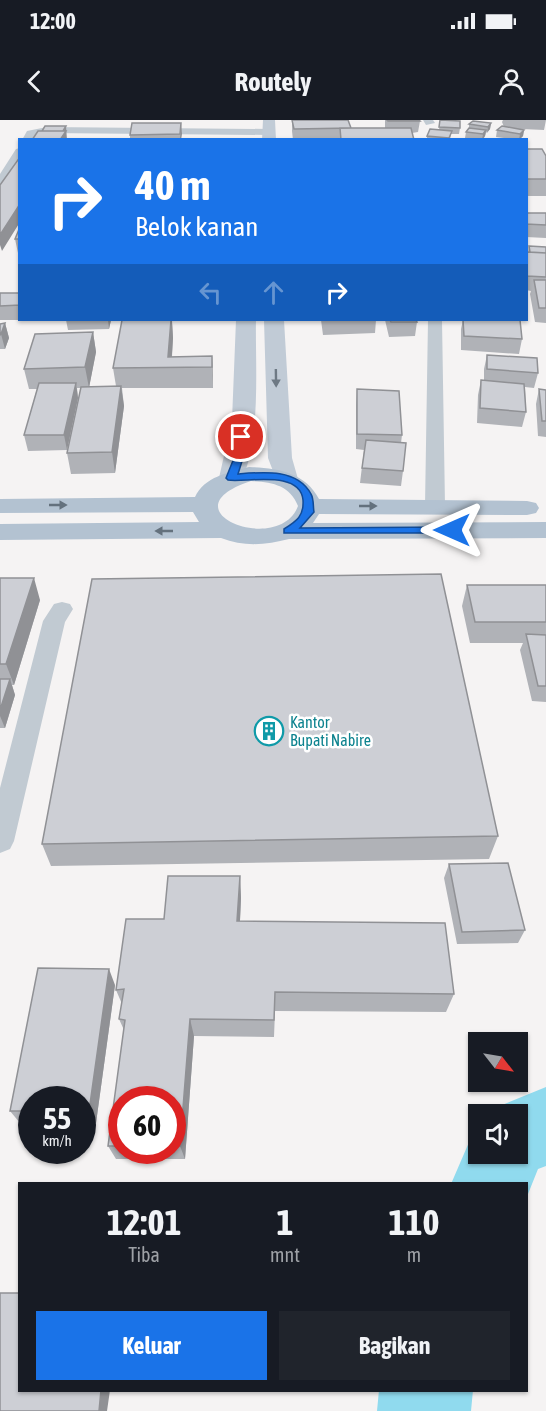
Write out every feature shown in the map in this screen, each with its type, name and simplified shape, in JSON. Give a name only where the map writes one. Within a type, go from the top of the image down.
[{"type":"main road","points":[[231,478],[238,458],[241,437],[246,321]]},
{"type":"main road","points":[[274,321],[279,446],[286,479]]},
{"type":"main road","points":[[288,531],[301,523],[310,506],[307,496],[299,486],[286,479],[266,474],[231,478],[217,484],[207,493],[203,504],[204,512],[210,522],[222,530],[239,536],[258,537],[288,531],[546,530]]},
{"type":"main road","points":[[0,506],[203,504]]},
{"type":"main road","points":[[310,506],[546,508]]},
{"type":"main road","points":[[0,532],[222,530]]},
{"type":"street","points":[[28,138],[31,133],[42,130],[269,130]]},
{"type":"street","points":[[0,183],[16,149]]},
{"type":"street","points":[[435,321],[435,506]]},
{"type":"street","points":[[0,841],[54,621],[62,609]]},
{"type":"building","points":[[292,120],[348,120],[351,128],[294,129]]},
{"type":"building","points":[[419,120],[420,121],[388,121]]},
{"type":"building","points":[[440,120],[460,121],[460,128],[439,127]]},
{"type":"building","points":[[473,121],[491,123],[488,127],[469,124]]},
{"type":"building","points":[[132,123],[181,123],[180,134],[130,135]]},
{"type":"building","points":[[45,126],[66,126],[63,131],[42,131]]},
{"type":"building","points":[[502,126],[524,130],[520,134],[497,130]]},
{"type":"building","points":[[340,128],[411,128],[414,138],[341,138]]},
{"type":"building","points":[[469,128],[486,130],[483,134],[466,132]]},
{"type":"building","points":[[430,129],[452,131],[449,138],[427,136]]},
{"type":"building","points":[[38,131],[66,131],[61,138],[33,138]]},
{"type":"building","points":[[528,149],[542,149],[546,156],[546,179],[528,179]]},
{"type":"building","points":[[18,160],[18,207],[0,235],[0,185]]},
{"type":"building","points":[[528,213],[546,213],[546,225],[528,224]]},
{"type":"building","points":[[529,246],[546,247],[546,253],[530,252]]},
{"type":"building","points":[[528,252],[546,253],[546,277],[528,276]]},
{"type":"building","points":[[534,280],[546,280],[546,308],[539,308]]},
{"type":"building","points":[[0,293],[18,293],[18,305],[0,306]]},
{"type":"building","points":[[122,321],[171,321],[168,357],[212,356],[212,367],[113,368]]},
{"type":"building","points":[[390,321],[417,322],[391,322]]},
{"type":"building","points":[[463,321],[520,321],[522,339],[464,336]]},
{"type":"building","points":[[5,323],[1,334],[0,335],[0,324]]},
{"type":"building","points":[[93,332],[85,367],[24,369],[35,334]]},
{"type":"building","points":[[487,355],[537,358],[538,373],[487,369]]},
{"type":"building","points":[[481,380],[524,384],[526,412],[480,408]]},
{"type":"building","points":[[39,383],[76,383],[64,435],[24,435]]},
{"type":"building","points":[[121,386],[112,452],[67,453],[81,387]]},
{"type":"building","points":[[357,389],[399,391],[402,435],[357,434]]},
{"type":"building","points":[[539,389],[546,390],[546,421],[542,421]]},
{"type":"building","points":[[366,440],[406,443],[403,471],[362,468]]},
{"type":"building","name":"Kantor Bupati Nabire","points":[[441,574],[498,836],[42,844],[92,579]]},
{"type":"building","points":[[0,578],[34,578],[6,664],[0,664]]},
{"type":"building","points":[[467,585],[546,585],[546,622],[475,622]]},
{"type":"building","points":[[526,634],[546,635],[546,686],[538,686]]},
{"type":"building","points":[[0,679],[10,679],[0,710]]},
{"type":"building","points":[[508,863],[525,930],[462,932],[449,864]]},
{"type":"building","points":[[168,876],[240,876],[237,921],[445,923],[454,994],[275,992],[274,1020],[190,1019],[185,1086],[116,1086],[125,1020],[119,1019],[124,989],[116,990],[126,919],[164,919]]},
{"type":"building","points":[[38,968],[109,969],[93,1086],[18,1086],[18,1111],[10,1111]]},
{"type":"building","points":[[0,1293],[18,1293],[18,1392],[101,1392],[99,1411],[0,1411]]},
{"type":"waterway","points":[[528,1134],[546,1126]]},
{"type":"waterway","points":[[493,1182],[500,1164]]},
{"type":"waterway","points":[[424,1411],[426,1392]]},
{"type":"place","name":"Kantor Bupati Nabire","points":[[269,731]]},
{"type":"route","points":[[241,437],[238,458],[231,478],[249,474],[266,474],[286,479],[299,486],[307,496],[310,506],[308,512],[301,523],[288,531],[452,530]]}]
